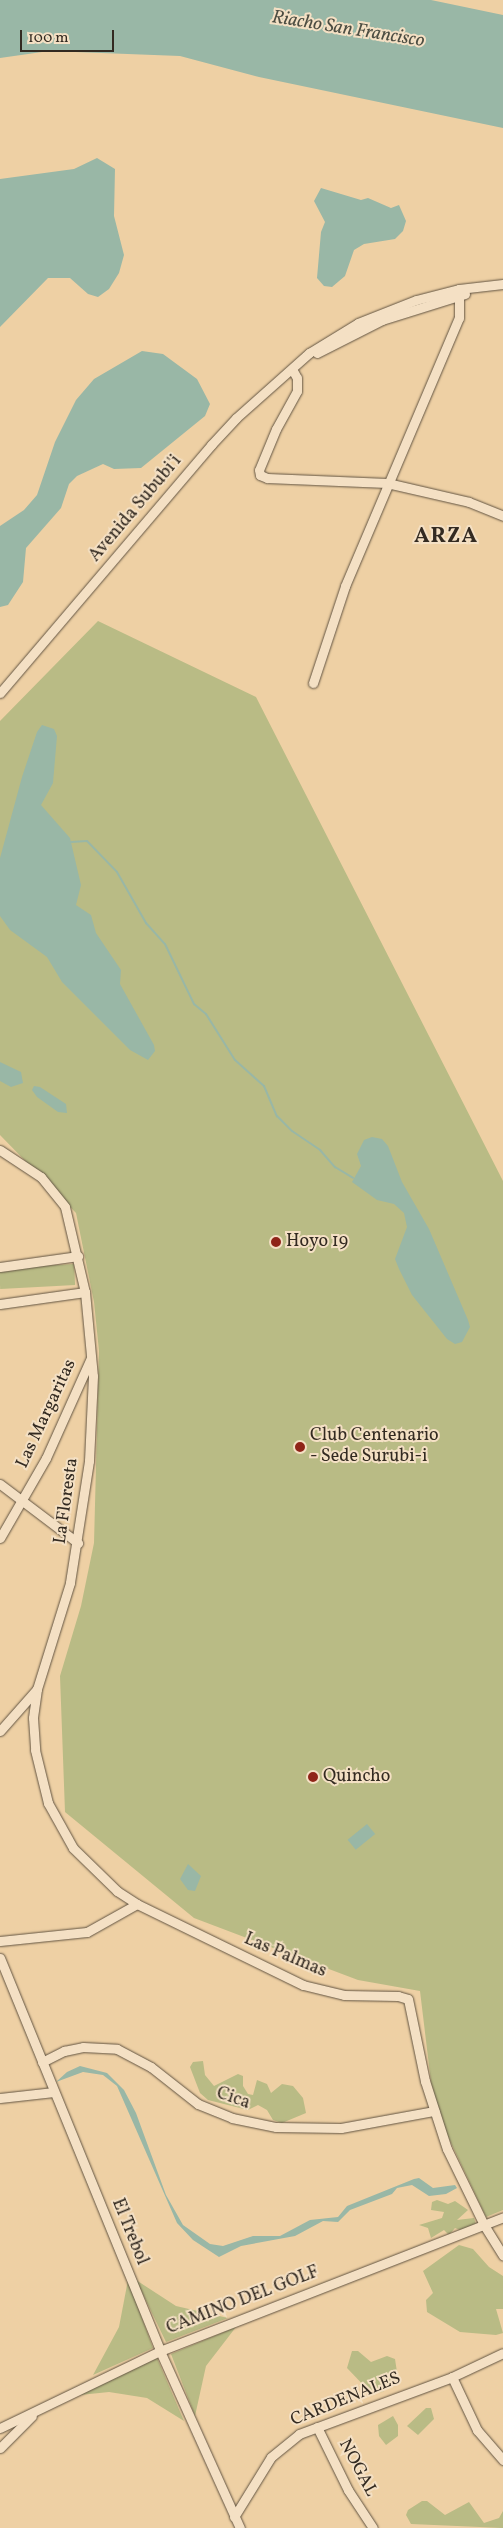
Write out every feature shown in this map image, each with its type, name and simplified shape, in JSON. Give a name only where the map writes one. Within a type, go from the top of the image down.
[{"type":"street","name":"Avenida Sububi'i","points":[[0,693],[212,444],[236,418],[308,356],[382,320],[460,292],[503,285]]},
{"type":"street","points":[[313,683],[345,586],[386,483],[459,318],[460,292]]},
{"type":"street","points":[[292,369],[297,378],[297,391],[276,429],[259,470],[260,475],[267,478],[386,483],[468,502],[503,516]]},
{"type":"street","name":"La Floresta","points":[[0,1150],[41,1177],[65,1207],[85,1292],[92,1354],[89,1462],[78,1543],[70,1583],[37,1689],[0,1732]]},
{"type":"street","points":[[0,1267],[78,1256]]},
{"type":"street","points":[[0,1304],[85,1292]]},
{"type":"street","name":"Las Margaritas","points":[[0,1538],[46,1458],[92,1354]]},
{"type":"street","points":[[0,1484],[78,1543]]},
{"type":"street","name":"Las Palmas","points":[[37,1689],[33,1718],[39,1778],[48,1803],[73,1848],[117,1891],[137,1904],[303,1985],[344,1995],[398,1996],[408,1999],[434,2111],[460,2178],[484,2225],[503,2256]]},
{"type":"street","points":[[18,1713],[24,1711],[33,1718]]},
{"type":"street","points":[[117,1891],[121,1911]]},
{"type":"street","points":[[0,1941],[72,1936],[100,1926],[121,1911],[137,1904]]},
{"type":"street","name":"El Trebol","points":[[0,1958],[160,2350],[240,2528]]},
{"type":"street","name":"Cica","points":[[42,2062],[64,2051],[83,2047],[117,2049],[152,2067],[198,2104],[232,2118],[276,2127],[341,2128],[434,2111]]},
{"type":"street","points":[[0,2098],[54,2092]]},
{"type":"street","name":"CAMINO DEL GOLF","points":[[0,2428],[33,2414],[83,2386],[160,2350],[503,2217]]},
{"type":"street","name":"CARDENALES","points":[[234,2517],[271,2457],[299,2434],[452,2377],[503,2353]]},
{"type":"street","points":[[452,2377],[477,2430],[503,2460]]},
{"type":"street","points":[[0,2448],[33,2414]]},
{"type":"street","name":"NOGAL","points":[[318,2427],[348,2490],[371,2525]]},
{"type":"green space","name":"Club Centenario - Sede Surubi-i","points":[[98,621],[256,697],[503,1181],[503,2210],[486,2217],[434,2107],[420,1991],[358,1980],[194,1918],[65,1812],[60,1676],[81,1606],[94,1543],[99,1351],[94,1302],[76,1213],[0,1135],[0,721]]},
{"type":"green space","points":[[74,1264],[75,1285],[0,1289],[0,1268]]},
{"type":"green space","points":[[203,2061],[205,2075],[214,2086],[238,2074],[243,2076],[243,2086],[248,2094],[253,2095],[257,2080],[267,2084],[271,2093],[282,2084],[293,2086],[303,2098],[306,2113],[282,2123],[273,2120],[267,2110],[258,2105],[248,2110],[208,2100],[200,2093],[190,2067],[193,2062]]},
{"type":"green space","points":[[437,2200],[448,2204],[455,2201],[468,2210],[457,2220],[474,2218],[476,2225],[465,2232],[455,2228],[449,2235],[444,2230],[431,2238],[428,2228],[419,2225],[442,2218],[444,2212],[431,2210],[432,2202]]},
{"type":"green space","points":[[459,2245],[473,2249],[489,2267],[503,2276],[503,2309],[496,2309],[503,2333],[496,2335],[460,2332],[427,2312],[426,2300],[433,2293],[423,2271]]},
{"type":"green space","points":[[128,2280],[153,2348],[93,2375],[119,2327]]},
{"type":"green space","points":[[136,2280],[176,2306],[228,2318],[166,2342]]},
{"type":"green space","points":[[236,2327],[206,2366],[195,2416],[171,2354]]},
{"type":"green space","points":[[352,2351],[358,2351],[371,2362],[387,2356],[395,2359],[397,2372],[383,2392],[371,2393],[347,2368]]},
{"type":"green space","points":[[157,2358],[184,2421],[147,2398],[109,2392],[80,2395]]},
{"type":"green space","points":[[426,2408],[431,2408],[434,2419],[418,2435],[407,2426]]},
{"type":"green space","points":[[393,2416],[398,2425],[398,2436],[386,2445],[379,2436],[378,2425]]},
{"type":"green space","points":[[422,2501],[427,2501],[445,2515],[469,2502],[484,2523],[499,2518],[503,2511],[503,2528],[411,2524],[406,2515],[408,2510]]},
{"type":"water","name":"Riacho San Francisco","points":[[0,0],[431,0],[503,15],[503,128],[259,77],[180,56],[49,51],[0,58]]},
{"type":"water","points":[[97,158],[115,169],[114,216],[124,255],[119,273],[109,289],[98,297],[88,294],[70,278],[48,278],[0,327],[0,179],[74,169]]},
{"type":"water","points":[[321,188],[361,200],[368,198],[391,208],[399,205],[406,221],[403,231],[395,239],[364,244],[354,250],[345,276],[332,287],[324,286],[317,278],[321,232],[325,222],[314,201]]},
{"type":"water","points":[[142,351],[163,354],[197,379],[210,404],[205,416],[141,468],[114,469],[103,464],[77,476],[69,484],[61,508],[26,548],[23,582],[8,605],[0,607],[0,526],[24,510],[37,495],[55,442],[76,400],[94,379]]},
{"type":"water","points":[[42,725],[54,729],[57,736],[53,783],[41,805],[70,838],[81,885],[76,905],[91,915],[96,933],[121,970],[120,984],[154,1045],[155,1051],[148,1060],[130,1050],[62,982],[47,957],[10,930],[0,916],[0,858],[22,777],[37,732]]},
{"type":"water","points":[[0,1062],[21,1072],[23,1083],[11,1087],[0,1081]]},
{"type":"water","points":[[34,1086],[40,1087],[66,1104],[67,1113],[58,1112],[37,1097],[32,1090]]},
{"type":"water","points":[[372,1137],[382,1139],[388,1146],[402,1182],[429,1229],[468,1320],[470,1327],[462,1342],[455,1344],[447,1339],[412,1295],[399,1269],[395,1259],[407,1227],[404,1213],[394,1204],[377,1200],[352,1182],[361,1166],[357,1154],[364,1140]]},
{"type":"water","points":[[367,1824],[375,1834],[356,1850],[348,1840]]},
{"type":"water","points":[[188,1864],[201,1876],[195,1891],[188,1890],[180,1879]]},
{"type":"water","points":[[80,2066],[107,2073],[124,2090],[136,2113],[166,2195],[183,2225],[210,2244],[223,2246],[253,2236],[280,2236],[310,2220],[338,2217],[347,2206],[414,2179],[419,2178],[433,2188],[455,2185],[457,2188],[446,2194],[429,2196],[412,2185],[397,2188],[392,2194],[350,2210],[338,2222],[323,2221],[295,2236],[241,2246],[219,2257],[193,2240],[177,2223],[117,2086],[103,2075],[83,2072],[56,2082],[67,2072]]},
{"type":"waterway","points":[[71,842],[87,841],[117,872],[146,923],[165,944],[194,1004],[206,1014],[235,1060],[264,1086],[277,1116],[292,1131],[320,1150],[335,1167],[353,1178]]},
{"type":"place","name":"Hoyo 19","points":[[276,1242]]},
{"type":"place","name":"Club Centenario - Sede Surubi-i","points":[[300,1447]]},
{"type":"place","name":"Quincho","points":[[313,1777]]},
{"type":"district","name":"ARZA","points":[[446,537]]}]
